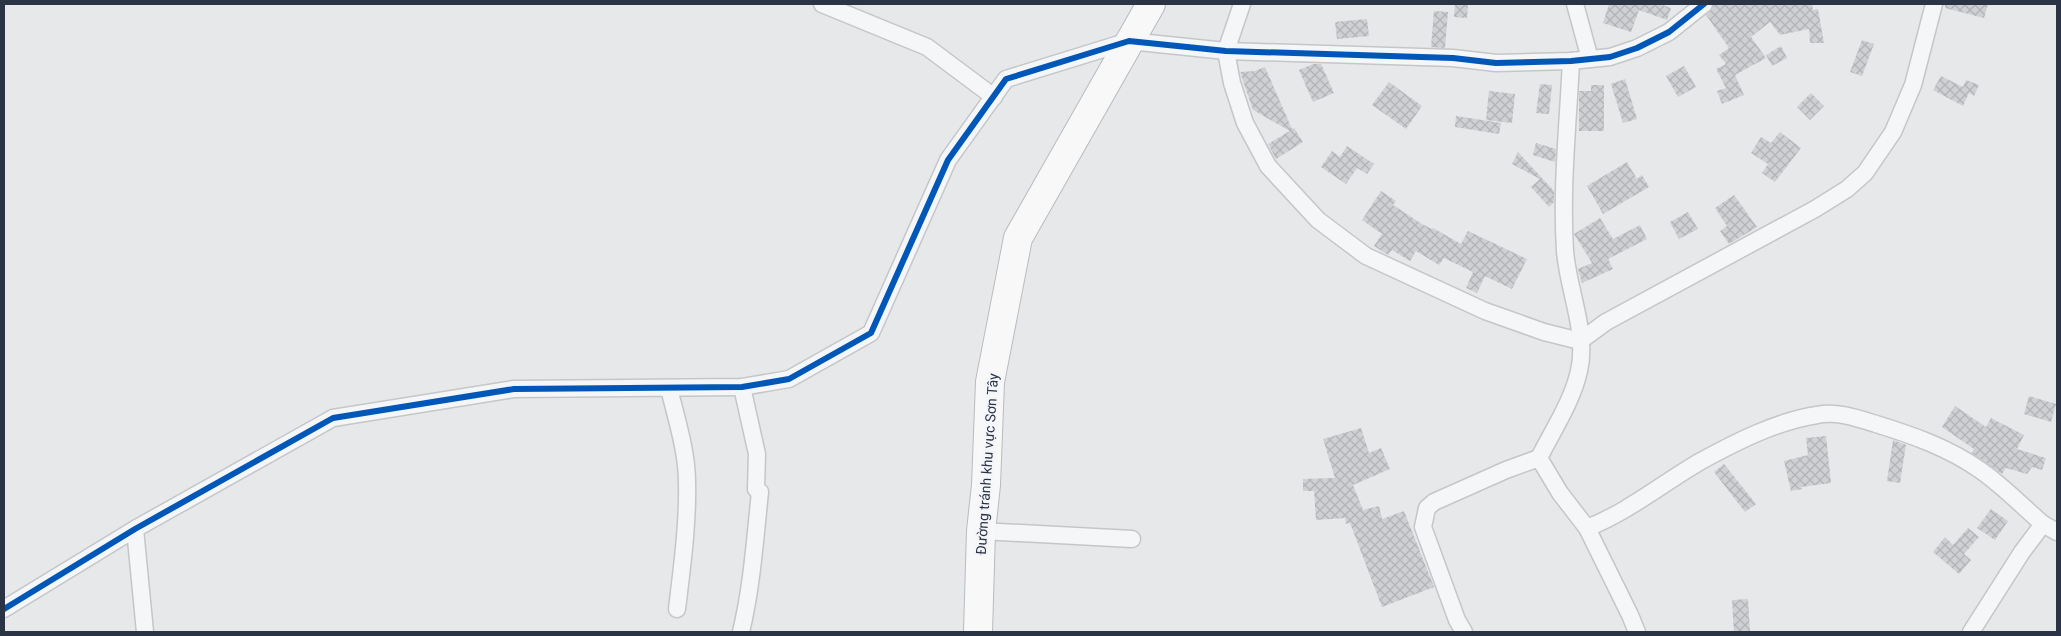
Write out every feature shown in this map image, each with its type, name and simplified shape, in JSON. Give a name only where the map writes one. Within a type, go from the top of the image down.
[{"type":"highway","name":"Đường tránh khu vực Sơn Tây","points":[[978,632],[981,531],[986,486],[990,382],[1018,238],[1151,4]]},
{"type":"street","points":[[822,4],[927,47],[994,97]]},
{"type":"street","points":[[1242,4],[1226,51],[1232,83],[1245,122],[1268,166],[1318,220],[1366,256],[1485,312],[1544,332],[1580,341],[1615,318],[1847,189],[1865,173],[1893,132],[1913,85],[1934,4]]},
{"type":"street","points":[[1575,4],[1590,59]]},
{"type":"street","points":[[4,609],[135,529],[333,418],[514,389],[742,387],[789,379],[871,333],[948,160],[1006,80],[1129,41],[1226,51],[1453,58],[1496,62],[1572,61],[1610,57],[1637,48],[1669,32],[1704,4]]},
{"type":"street","points":[[1464,632],[1457,620],[1423,527],[1427,508],[1434,502],[1506,470],[1539,458],[1572,392],[1579,370],[1580,341],[1565,252],[1564,188],[1572,61]]},
{"type":"street","points":[[742,387],[757,454],[756,489],[760,492],[752,573],[742,632]]},
{"type":"street","points":[[669,388],[688,481],[684,548],[677,609]]},
{"type":"street","points":[[1587,528],[1605,521],[1699,463],[1743,439],[1808,417],[1836,414],[1853,417],[1906,433],[1956,455],[1980,470],[2042,524],[2057,532]]},
{"type":"street","points":[[1539,458],[1560,493],[1587,528],[1637,632]]},
{"type":"street","points":[[1971,632],[2042,524]]},
{"type":"street","points":[[135,529],[145,632]]},
{"type":"street","points":[[981,531],[1132,539]]},
{"type":"building","points":[[1455,4],[1468,4],[1467,18],[1454,17]]},
{"type":"building","points":[[1609,4],[1660,4],[1671,8],[1667,20],[1639,10],[1631,32],[1603,23]]},
{"type":"building","points":[[1714,4],[1812,4],[1813,10],[1818,9],[1824,43],[1810,43],[1809,29],[1780,35],[1770,22],[1751,37],[1766,58],[1735,75],[1744,95],[1722,104],[1717,91],[1726,88],[1716,69],[1726,64],[1719,55],[1729,48],[1706,15],[1713,8]]},
{"type":"building","points":[[1945,4],[1988,4],[1984,18],[1945,8]]},
{"type":"building","points":[[1434,11],[1448,12],[1445,48],[1431,47]]},
{"type":"building","points":[[1367,19],[1369,36],[1337,39],[1335,22]]},
{"type":"building","points":[[1862,40],[1874,44],[1862,76],[1850,72]]},
{"type":"building","points":[[1781,46],[1787,58],[1772,66],[1766,55]]},
{"type":"building","points":[[1313,64],[1321,64],[1334,93],[1313,102],[1299,70]]},
{"type":"building","points":[[1684,66],[1696,87],[1678,97],[1666,76]]},
{"type":"building","points":[[1265,67],[1292,129],[1294,128],[1303,142],[1276,159],[1268,144],[1290,131],[1253,110],[1240,72],[1255,71]]},
{"type":"building","points":[[1941,76],[1963,87],[1966,80],[1979,85],[1974,96],[1969,93],[1963,106],[1933,90]]},
{"type":"building","points":[[1625,79],[1637,119],[1623,123],[1611,84]]},
{"type":"building","points":[[1389,82],[1422,106],[1406,129],[1372,105]]},
{"type":"building","points":[[1540,84],[1552,85],[1549,114],[1536,113]]},
{"type":"building","points":[[1591,85],[1604,85],[1604,131],[1579,131],[1579,91],[1591,91]]},
{"type":"building","points":[[1489,91],[1515,94],[1512,123],[1486,120]]},
{"type":"building","points":[[1811,93],[1824,106],[1810,120],[1797,107]]},
{"type":"building","points":[[1456,116],[1501,123],[1499,134],[1455,127]]},
{"type":"building","points":[[1780,132],[1801,148],[1775,182],[1762,173],[1768,164],[1751,153],[1761,137],[1771,143]]},
{"type":"building","points":[[1536,143],[1556,149],[1555,162],[1533,155]]},
{"type":"building","points":[[1347,146],[1374,164],[1367,174],[1357,168],[1346,184],[1321,167],[1332,151],[1340,157]]},
{"type":"building","points":[[1518,152],[1554,191],[1554,202],[1549,207],[1531,187],[1540,179],[1512,164]]},
{"type":"building","points":[[1627,162],[1637,179],[1642,175],[1649,187],[1603,214],[1587,186]]},
{"type":"building","points":[[1381,191],[1396,201],[1393,205],[1422,224],[1461,244],[1468,231],[1527,259],[1512,289],[1485,276],[1477,293],[1466,288],[1473,272],[1444,258],[1439,265],[1416,251],[1410,261],[1392,250],[1388,255],[1374,246],[1382,234],[1362,220]]},
{"type":"building","points":[[1734,195],[1757,227],[1729,244],[1720,231],[1727,226],[1715,208]]},
{"type":"building","points":[[1688,212],[1698,229],[1679,239],[1670,222]]},
{"type":"building","points":[[1600,218],[1613,239],[1640,225],[1647,239],[1608,259],[1613,269],[1582,283],[1578,269],[1592,263],[1574,234]]},
{"type":"building","points":[[2029,396],[2056,404],[2051,422],[2024,414]]},
{"type":"building","points":[[1955,406],[1986,427],[1991,418],[2024,435],[2017,449],[2046,458],[2042,470],[2032,467],[2027,474],[2006,468],[2002,474],[1972,453],[1974,449],[1942,427]]},
{"type":"building","points":[[1361,428],[1369,453],[1381,448],[1390,469],[1353,485],[1363,510],[1379,506],[1382,519],[1404,511],[1434,587],[1382,607],[1350,523],[1346,524],[1345,518],[1316,520],[1314,491],[1303,491],[1303,479],[1335,478],[1323,439]]},
{"type":"building","points":[[1826,436],[1831,483],[1801,487],[1802,489],[1791,491],[1784,461],[1808,455],[1806,438]]},
{"type":"building","points":[[1893,440],[1906,445],[1900,483],[1887,481]]},
{"type":"building","points":[[1724,464],[1756,504],[1745,512],[1714,472]]},
{"type":"building","points":[[1991,509],[2008,521],[1995,540],[1977,528]]},
{"type":"building","points":[[1968,528],[1979,537],[1964,554],[1971,560],[1959,574],[1933,552],[1945,537],[1953,545]]},
{"type":"building","points":[[1748,599],[1750,632],[1734,632],[1732,600]]},
{"type":"cycle path","points":[[4,609],[135,529],[333,418],[514,389],[742,387],[789,379],[871,333],[948,160],[1006,79],[1129,41],[1226,51],[1453,58],[1496,63],[1571,61],[1610,57],[1637,48],[1669,32],[1704,4]]}]
